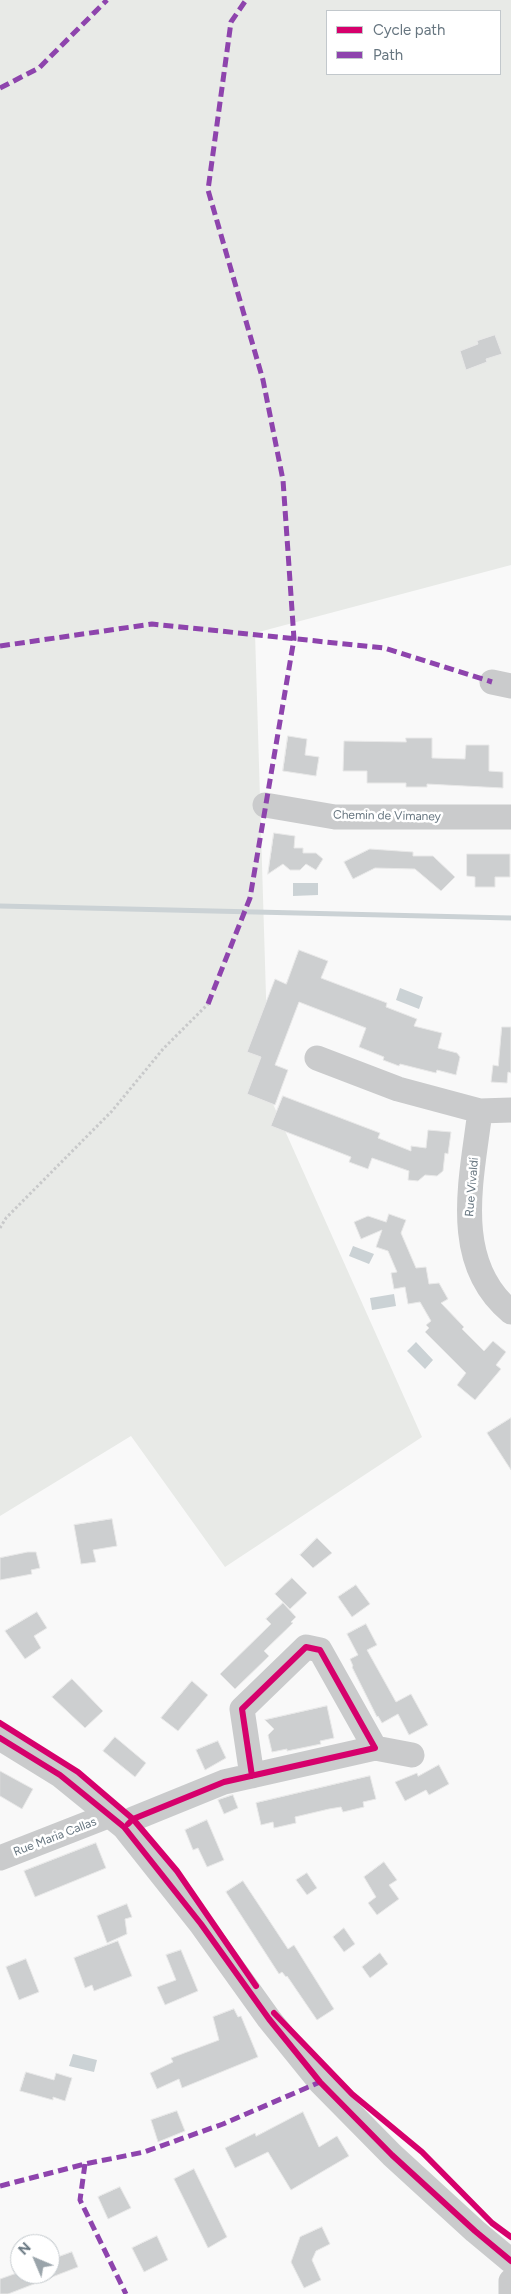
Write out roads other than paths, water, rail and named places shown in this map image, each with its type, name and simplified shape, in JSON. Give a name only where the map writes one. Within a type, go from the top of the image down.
[{"type":"street","name":"Chemin de Vimaney","points":[[265,805],[335,817],[511,817]]},
{"type":"street","points":[[317,1058],[398,1089],[480,1111],[511,1110]]},
{"type":"street","name":"Rue Vivaldi","points":[[480,1111],[468,1216],[477,1267],[499,1302],[511,1312]]},
{"type":"street","points":[[252,1776],[242,1709],[306,1647],[320,1650],[376,1748],[412,1755]]},
{"type":"street","points":[[0,1738],[60,1775],[117,1821],[201,1924],[269,2019],[320,2082],[392,2156],[475,2231],[511,2260]]},
{"type":"street","name":"Rue Maria Callas","points":[[0,1858],[117,1821],[133,1819],[224,1782],[376,1748]]},
{"type":"street","points":[[511,2281],[511,2294]]},
{"type":"waterway","points":[[0,906],[511,918]]}]
